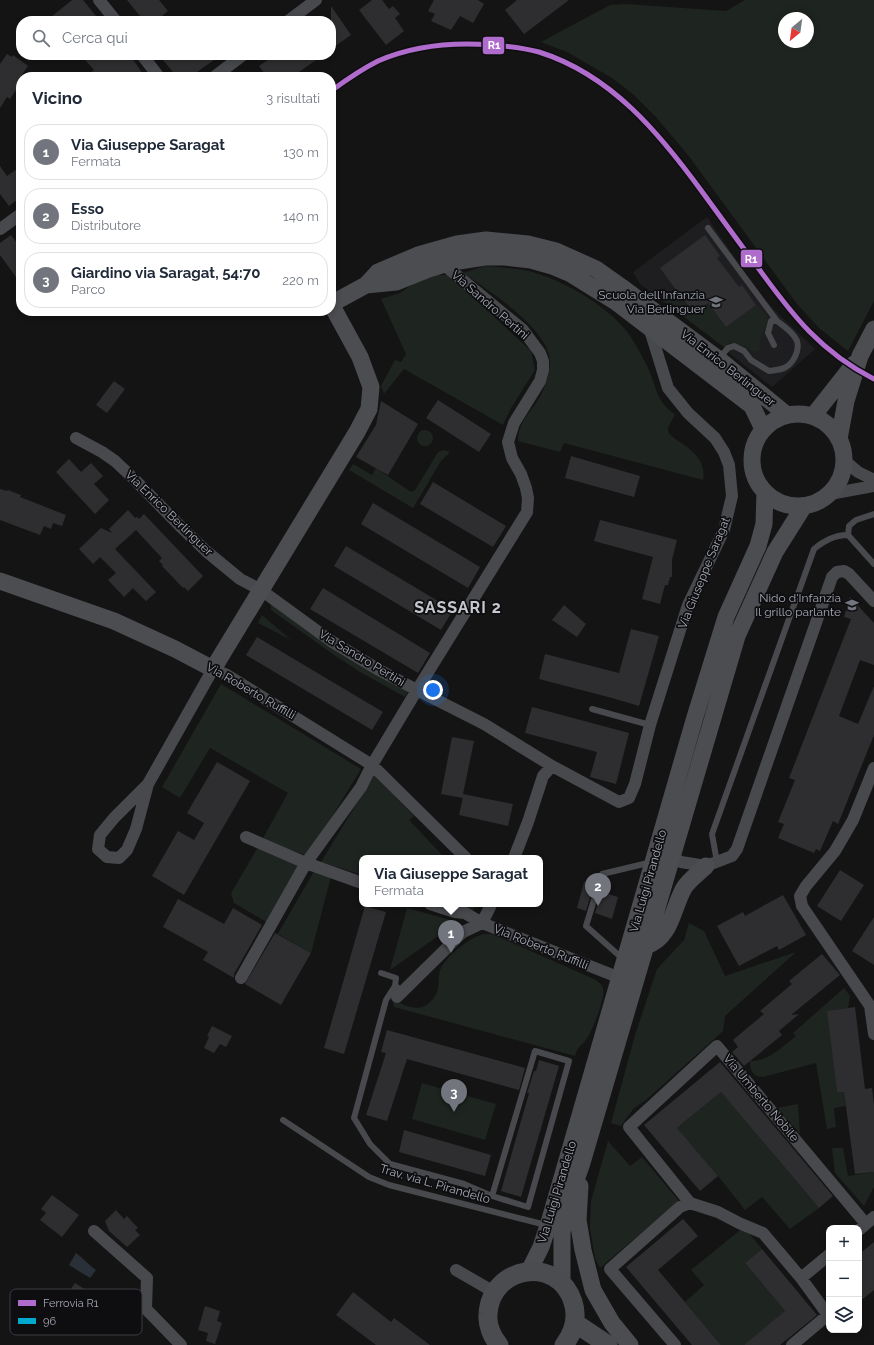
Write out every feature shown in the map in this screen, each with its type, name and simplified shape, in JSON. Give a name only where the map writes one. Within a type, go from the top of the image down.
[{"type":"main road","name":"Via Enrico Berlinguer","points":[[366,285],[377,270],[418,255],[457,244],[486,240],[528,244],[556,251],[596,270],[628,291],[721,361],[787,415]]},
{"type":"main road","name":"Via Enrico Berlinguer","points":[[336,301],[366,285],[396,282],[452,262],[484,257],[505,257],[531,260],[552,266],[571,274],[616,302],[752,406],[763,429]]},
{"type":"main road","points":[[213,669],[357,432],[369,409],[371,387],[360,357],[336,313]]},
{"type":"main road","points":[[839,439],[846,401],[860,356],[874,329]]},
{"type":"main road","points":[[813,416],[860,356]]},
{"type":"main road","points":[[800,414],[813,416],[824,421],[833,429],[843,450],[844,460],[842,472],[837,484],[830,494],[818,502],[804,506],[783,504],[772,498],[756,481],[752,468],[752,454],[755,441],[763,429],[778,418],[787,415],[800,414]]},
{"type":"main road","name":"Via Luigi Pirandello","points":[[530,1271],[541,1247],[548,1226],[695,717],[726,617],[758,546],[764,524],[765,492]]},
{"type":"main road","name":"Via Luigi Pirandello","points":[[562,1283],[562,1234],[565,1211],[581,1166],[737,636],[775,552],[804,506]]},
{"type":"main road","name":"Via Roberto Ruffilli","points":[[0,581],[114,621],[175,649],[213,669]]},
{"type":"main road","points":[[646,946],[650,945],[664,934],[670,924],[678,899],[685,886],[711,864]]},
{"type":"main road","points":[[581,1166],[578,1220],[583,1250],[593,1290],[612,1323],[630,1345]]},
{"type":"main road","points":[[495,1341],[488,1320],[488,1305],[494,1292],[509,1277],[530,1271],[547,1274],[562,1283],[570,1295],[575,1309],[575,1323],[571,1335],[564,1345]]},
{"type":"main road","points":[[575,1323],[608,1345]]},
{"type":"street","points":[[99,0],[112,16]]},
{"type":"street","points":[[295,16],[316,0]]},
{"type":"street","points":[[146,60],[155,72]]},
{"type":"street","points":[[221,72],[236,60]]},
{"type":"street","points":[[0,228],[16,217]]},
{"type":"street","name":"Via Sandro Pertini","points":[[261,590],[331,641],[379,670],[417,690],[527,512],[528,498],[526,488],[521,474],[512,458],[508,442],[514,423],[540,381],[543,370],[543,361],[540,353],[523,330],[443,264]]},
{"type":"street","name":"Via Giuseppe Saragat","points":[[552,766],[619,802],[629,798],[635,784],[650,724],[688,605],[724,530],[732,496],[732,481],[729,465],[724,452],[715,438],[688,413],[668,388],[649,327]]},
{"type":"street","name":"Via Enrico Berlinguer","points":[[76,438],[102,452],[115,462],[134,478],[206,551],[240,579],[261,590]]},
{"type":"street","points":[[844,460],[858,472],[874,480]]},
{"type":"street","points":[[830,494],[874,486]]},
{"type":"street","points":[[711,864],[732,856],[737,849],[832,577],[837,572],[844,571],[849,574],[874,601]]},
{"type":"street","points":[[148,784],[114,818],[100,835],[98,849],[107,857],[119,858],[128,850],[136,829],[148,784],[213,669]]},
{"type":"street","name":"Via Roberto Ruffilli","points":[[213,669],[227,675],[372,765],[463,855]]},
{"type":"street","points":[[241,978],[306,863],[361,787],[372,765],[417,690],[484,724],[552,766],[543,776],[515,855]]},
{"type":"street","points":[[874,768],[853,820],[835,851],[806,886],[800,896],[802,906],[870,1006],[874,1034]]},
{"type":"street","points":[[246,837],[306,863],[359,882]]},
{"type":"street","name":"Via Luigi Pirandello","points":[[672,857],[681,862],[711,864]]},
{"type":"street","points":[[439,907],[455,912],[465,913],[482,923]]},
{"type":"street","name":"Via Roberto Ruffilli","points":[[490,907],[482,923],[620,978]]},
{"type":"street","points":[[399,991],[463,932],[482,923]]},
{"type":"street","name":"Via Umberto Nobile","points":[[690,1203],[630,1127],[717,1046],[866,1223]]},
{"type":"street","points":[[675,1345],[610,1269],[680,1207],[690,1203],[718,1212],[739,1224],[763,1233],[801,1278],[828,1315],[792,1345]]},
{"type":"street","points":[[94,1231],[147,1278],[146,1309],[181,1345]]},
{"type":"street","points":[[801,1278],[826,1257]]},
{"type":"street","points":[[456,1270],[494,1292]]},
{"type":"lane","points":[[708,228],[777,321],[790,331],[797,341],[796,356],[785,368],[768,371],[751,360],[744,351],[734,346],[728,348],[721,356],[721,361]]},
{"type":"lane","points":[[774,345],[768,333],[771,322],[777,321]]},
{"type":"lane","points":[[848,536],[849,526],[852,523],[856,520],[874,514]]},
{"type":"lane","points":[[711,864],[712,834],[814,550],[826,540],[840,535],[848,536],[874,564]]},
{"type":"lane","points":[[592,709],[650,724]]},
{"type":"lane","points":[[625,961],[586,926],[602,874],[653,862]]},
{"type":"lane","points":[[380,973],[396,978],[399,991],[386,1000],[354,1118],[370,1144],[390,1164],[464,1184],[492,1196],[528,1207],[569,1061],[535,1051],[492,1196]]},
{"type":"lane","name":"Trav. via L. Pirandello","points":[[283,1120],[364,1173],[388,1185],[548,1226]]},
{"type":"shaded area","points":[[745,0],[874,0],[874,301],[848,351],[819,328],[797,304],[688,155],[655,116],[634,95],[612,78],[567,52],[541,42],[610,5],[626,4],[726,11]]},
{"type":"shaded area","name":"Scuola dell'Infanzia Via Berlinguer","points":[[707,217],[747,276],[770,306],[815,349],[772,387],[730,354],[724,347],[640,284],[633,272]]},
{"type":"shaded area","points":[[485,266],[524,270],[537,273],[579,292],[616,319],[637,347],[650,373],[660,399],[668,409],[675,414],[668,429],[669,433],[673,438],[694,453],[700,460],[703,469],[703,480],[564,443],[560,452],[518,441],[520,427],[543,390],[548,375],[550,363],[548,350],[530,325],[516,312],[502,300],[463,273]]},
{"type":"shaded area","points":[[434,275],[449,275],[531,351],[535,370],[511,408],[503,425],[404,369],[384,394],[381,386],[395,360],[401,362],[406,354],[381,299],[400,293],[420,279]]},
{"type":"shaded area","points":[[677,293],[694,314],[708,304],[726,327],[756,305],[768,317],[767,324],[761,336],[759,351],[753,352],[745,346],[730,342],[724,347],[659,298]]},
{"type":"shaded area","points":[[425,430],[432,435],[433,438],[428,445],[425,446],[418,441],[417,438],[422,431]]},
{"type":"shaded area","points":[[444,450],[450,452],[441,461],[413,508],[349,470],[353,464],[372,475],[376,468],[411,492],[415,490],[438,452]]},
{"type":"shaded area","points":[[271,604],[408,691],[405,697],[360,672],[334,655],[271,610]]},
{"type":"shaded area","points":[[262,615],[291,640],[258,623]]},
{"type":"shaded area","points":[[221,684],[361,769],[308,856],[262,840],[288,793],[210,748],[180,798],[162,787]]},
{"type":"shaded area","points":[[374,775],[414,816],[409,820],[442,855],[359,855],[359,874],[321,862]]},
{"type":"shaded area","points":[[258,847],[304,863],[268,923],[234,903],[231,893]]},
{"type":"shaded area","points":[[316,868],[331,877],[311,953],[280,935],[277,935]]},
{"type":"shaded area","points":[[460,907],[475,907],[472,911]]},
{"type":"shaded area","points":[[407,908],[458,922],[390,970]]},
{"type":"shaded area","points":[[689,923],[704,931],[725,976],[796,952],[725,1016],[723,1031],[646,1100],[634,1108],[621,1126],[611,1123],[635,1035],[657,969],[684,940]]},
{"type":"shaded area","points":[[484,934],[492,934],[594,979],[602,985],[603,993],[598,1015],[588,1037],[578,1049],[575,1056],[394,1007],[393,1003],[396,1001],[414,1008],[422,1007],[430,1002],[438,991],[439,973],[445,962],[460,947],[472,939]]},
{"type":"shaded area","points":[[844,988],[850,996],[848,1008],[828,1011],[837,1092],[844,1092],[846,1106],[834,1108],[836,1127],[827,1129],[816,1063],[760,1077],[754,1075],[750,1061],[763,1059],[780,1049],[796,1036],[793,1033]]},
{"type":"shaded area","points":[[422,1083],[496,1104],[485,1140],[412,1119]]},
{"type":"shaded area","points":[[717,1087],[819,1208],[790,1229],[762,1197],[745,1210],[673,1124],[681,1125],[717,1095]]},
{"type":"shaded area","points":[[798,1104],[800,1134],[777,1108]]},
{"type":"shaded area","points":[[608,1141],[630,1166],[642,1157],[679,1201],[600,1268],[595,1258],[590,1228],[591,1201]]},
{"type":"shaded area","points":[[832,1148],[843,1148],[848,1176],[874,1172],[874,1187],[864,1206],[835,1173]]},
{"type":"shaded area","points":[[744,1227],[762,1249],[745,1263],[789,1316],[744,1345],[721,1345],[685,1302],[704,1285],[691,1270]]},
{"type":"shaded area","points":[[76,1253],[96,1270],[90,1278],[69,1265]]},
{"type":"building","points":[[72,0],[83,0],[96,16],[52,16]]},
{"type":"building","points":[[127,0],[159,0],[168,11],[162,16],[140,16]]},
{"type":"building","points":[[372,0],[382,0],[389,9],[393,6],[400,14],[395,18],[404,31],[386,45],[359,10]]},
{"type":"building","points":[[434,0],[478,0],[484,4],[473,23],[460,16],[451,30],[431,21],[435,14],[428,11]]},
{"type":"building","points":[[517,0],[569,0],[524,34],[505,10]]},
{"type":"building","points":[[331,6],[351,35],[336,46],[336,16],[331,16]]},
{"type":"building","points":[[7,54],[12,57],[13,55],[16,57],[16,60],[20,60],[28,66],[24,72],[16,72],[16,90],[10,99],[7,97],[0,108],[0,64]]},
{"type":"building","points":[[85,60],[133,60],[142,72],[91,72],[94,70]]},
{"type":"building","points":[[163,60],[214,60],[197,72],[173,72]]},
{"type":"building","points":[[268,60],[316,60],[299,72],[263,72],[259,66]]},
{"type":"building","points":[[0,166],[7,176],[16,170],[16,201],[9,206],[0,194]]},
{"type":"building","points":[[11,235],[16,242],[16,277],[0,255],[0,243]]},
{"type":"building","points":[[705,235],[720,256],[717,258],[739,287],[742,285],[756,305],[726,327],[708,303],[694,314],[660,268]]},
{"type":"building","points":[[114,381],[125,389],[107,413],[96,405]]},
{"type":"building","points":[[438,400],[491,434],[479,452],[426,418]]},
{"type":"building","points":[[381,401],[418,424],[388,475],[356,457],[376,425]]},
{"type":"building","points":[[571,456],[640,476],[634,497],[565,478]]},
{"type":"building","points":[[69,459],[81,472],[91,463],[103,476],[94,484],[109,500],[95,514],[56,472]]},
{"type":"building","points":[[433,482],[506,526],[493,547],[420,504]]},
{"type":"building","points":[[0,489],[8,490],[21,495],[20,497],[66,515],[62,526],[53,523],[51,529],[44,526],[40,535],[0,520]]},
{"type":"building","points":[[373,503],[480,567],[468,588],[361,524]]},
{"type":"building","points":[[128,510],[135,518],[137,517],[139,519],[144,514],[203,576],[188,591],[184,587],[183,588],[162,566],[163,565],[159,561],[162,558],[136,530],[115,549],[156,592],[146,601],[133,588],[124,597],[108,580],[116,573],[100,557],[93,564],[79,549],[101,528],[112,533],[109,529]]},
{"type":"building","points":[[600,520],[677,540],[672,560],[672,577],[670,577],[668,585],[665,585],[660,604],[642,599],[653,557],[594,541]]},
{"type":"building","points":[[346,546],[453,610],[441,630],[334,566]]},
{"type":"building","points":[[323,588],[430,653],[418,673],[310,609]]},
{"type":"building","points":[[850,597],[874,623],[874,665],[860,660],[839,716],[858,724],[874,686],[874,735],[838,824],[833,821],[820,851],[816,849],[814,853],[778,838],[784,824],[778,822],[795,780],[789,778],[851,619],[844,617]]},
{"type":"building","points":[[564,605],[586,624],[577,637],[552,620]]},
{"type":"building","points":[[631,629],[659,636],[639,706],[539,679],[545,654],[619,673]]},
{"type":"building","points":[[257,637],[383,712],[372,730],[246,655]]},
{"type":"building","points":[[532,707],[629,733],[616,784],[590,777],[597,752],[525,733]]},
{"type":"building","points":[[452,737],[474,741],[463,794],[513,804],[508,826],[459,815],[463,798],[441,794]]},
{"type":"building","points":[[217,762],[250,781],[184,895],[152,876],[178,831],[194,840],[204,823],[187,813]]},
{"type":"building","points":[[840,870],[864,885],[841,921],[817,906]]},
{"type":"building","points":[[584,882],[594,885],[586,911],[577,908]]},
{"type":"building","points":[[603,887],[610,889],[608,894],[618,897],[612,919],[595,913]]},
{"type":"building","points":[[783,895],[806,935],[779,950],[777,946],[739,966],[717,926],[743,912],[745,916]]},
{"type":"building","points":[[178,899],[224,924],[233,908],[262,925],[234,974],[234,978],[203,960],[208,952],[163,927]]},
{"type":"building","points":[[365,907],[386,912],[344,1054],[324,1048]]},
{"type":"building","points":[[874,917],[874,965],[852,951]]},
{"type":"building","points":[[275,933],[311,953],[281,1005],[245,984]]},
{"type":"building","points":[[822,954],[840,975],[791,1015],[799,1014],[779,1031],[782,1035],[744,1066],[732,1052],[738,1047],[733,1040],[764,1014],[760,1011],[792,984],[789,981]]},
{"type":"building","points":[[855,1007],[865,1089],[872,1088],[874,1105],[874,1172],[855,1174],[844,1092],[837,1092],[827,1011]]},
{"type":"building","points":[[212,1026],[232,1036],[226,1047],[220,1044],[214,1053],[204,1048],[209,1037],[207,1036]]},
{"type":"building","points":[[387,1030],[525,1068],[519,1090],[407,1059],[387,1121],[366,1115],[386,1053],[381,1052]]},
{"type":"building","points":[[539,1060],[559,1066],[521,1197],[501,1191],[529,1093],[527,1093]]},
{"type":"building","points":[[720,1062],[833,1196],[819,1208],[721,1092],[677,1128],[718,1176],[700,1191],[644,1125]]},
{"type":"building","points":[[404,1130],[491,1155],[485,1176],[399,1152]]},
{"type":"building","points":[[52,1195],[79,1215],[62,1237],[40,1220],[46,1213],[41,1209]]},
{"type":"building","points":[[116,1210],[124,1219],[127,1216],[138,1228],[135,1230],[140,1235],[127,1247],[109,1231],[105,1221]]},
{"type":"building","points":[[683,1219],[698,1236],[658,1270],[721,1345],[692,1345],[626,1267]]},
{"type":"building","points":[[874,1242],[874,1290],[862,1300],[862,1261],[862,1252]]},
{"type":"building","points":[[762,1249],[817,1315],[780,1345],[744,1345],[785,1311],[745,1263]]},
{"type":"building","points":[[75,1283],[85,1289],[71,1289]]},
{"type":"building","points":[[353,1292],[391,1322],[394,1318],[430,1345],[376,1345],[336,1315]]},
{"type":"building","points":[[205,1306],[220,1311],[217,1321],[222,1323],[215,1344],[206,1341],[208,1333],[198,1330]]},
{"type":"rail line","name":"R1","points":[[336,88],[378,61],[406,51],[434,46],[462,44],[527,49],[565,62],[589,75],[612,91],[632,109],[670,149],[784,302],[809,332],[838,357],[874,379]]},
{"type":"place","name":"Scuola dell'Infanzia Via Berlinguer","points":[[716,302]]},
{"type":"place","name":"Nido d'Infanzia Il grillo parlante","points":[[852,605]]},
{"type":"place","name":"Esso","points":[[598,906]]},
{"type":"place","name":"Via Giuseppe Saragat","points":[[451,953]]},
{"type":"place","name":"Giardino via Saragat, 54:70","points":[[454,1112]]},
{"type":"district","name":"SASSARI 2","points":[[458,607]]}]
